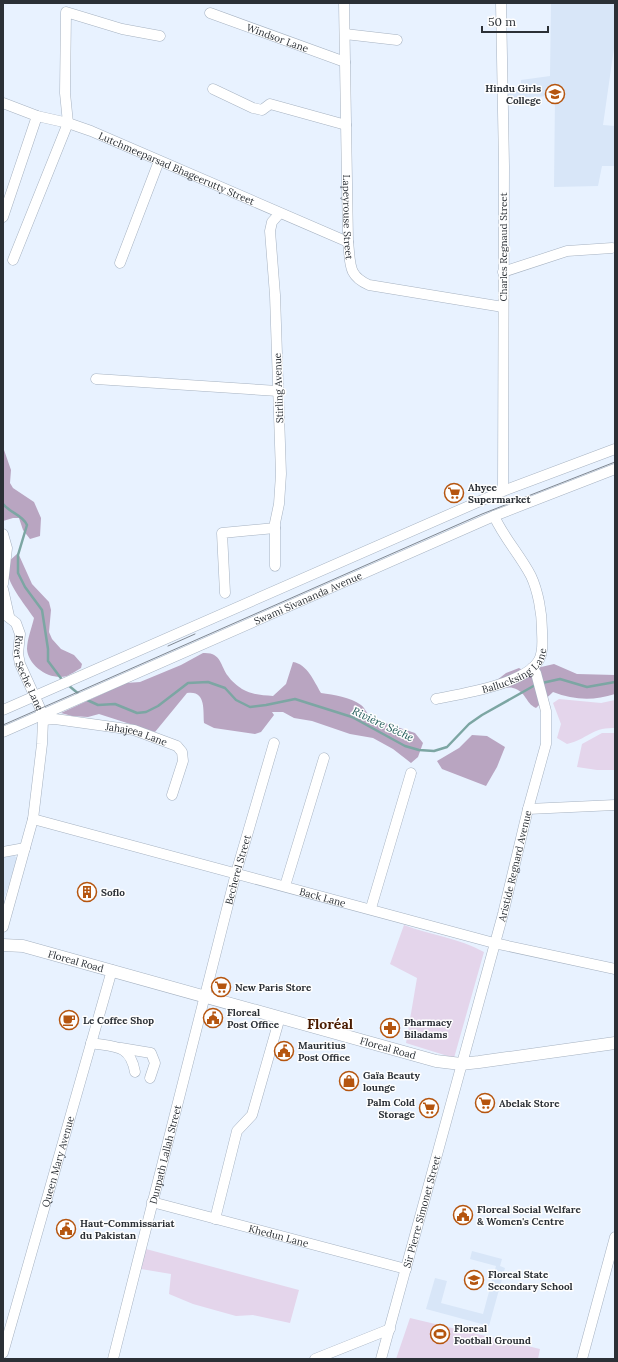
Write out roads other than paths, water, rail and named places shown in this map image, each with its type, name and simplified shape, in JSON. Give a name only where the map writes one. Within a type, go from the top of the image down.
[{"type":"main road","name":"Floreal Road","points":[[3,945],[23,946],[112,970],[205,998],[280,1017],[436,1061],[461,1064],[615,1043]]},
{"type":"street","name":"Lapeyrouse Street","points":[[344,3],[348,242],[354,277],[369,285],[503,307]]},
{"type":"street","name":"Charles Regnaud Street","points":[[501,3],[504,166],[503,491]]},
{"type":"street","points":[[13,260],[68,123],[65,93],[66,12],[122,29],[160,36]]},
{"type":"street","name":"Windsor Lane","points":[[210,13],[345,62]]},
{"type":"street","points":[[345,34],[397,40]]},
{"type":"street","points":[[213,89],[253,108],[262,110],[270,104],[346,124]]},
{"type":"street","name":"Lutchmeeparsad Bhageerutty Street","points":[[3,103],[37,116],[68,123],[91,131],[279,214],[348,242]]},
{"type":"street","points":[[3,217],[37,116]]},
{"type":"street","points":[[120,262],[159,161]]},
{"type":"street","name":"Stirling Avenue","points":[[275,566],[275,528],[279,504],[281,474],[270,231],[272,222],[279,214]]},
{"type":"street","points":[[503,272],[567,250],[612,248]]},
{"type":"street","points":[[96,379],[278,391]]},
{"type":"street","points":[[3,710],[82,674],[503,491],[615,448]]},
{"type":"street","name":"Swami Sivananda Avenue","points":[[3,732],[42,718],[103,689],[494,516],[615,470]]},
{"type":"street","name":"Ballucksing Lane","points":[[436,699],[485,689],[521,676],[534,670],[539,660],[542,648],[542,621],[537,596],[531,578],[502,533],[494,516]]},
{"type":"street","points":[[225,593],[222,533],[275,528]]},
{"type":"street","points":[[3,534],[7,548],[3,584]]},
{"type":"street","name":"River Seche Lane","points":[[3,590],[6,614],[16,623],[20,634],[18,654],[20,664],[39,693],[42,718]]},
{"type":"street","name":"Aristide Regnard Avenue","points":[[461,1064],[546,744],[546,711],[534,670]]},
{"type":"street","points":[[3,927],[33,819],[42,718]]},
{"type":"street","name":"Jahajeea Lane","points":[[42,718],[134,730],[176,746],[182,752],[183,761],[172,795]]},
{"type":"street","name":"Becherel Street","points":[[205,998],[236,873],[274,743]]},
{"type":"street","points":[[285,886],[324,758]]},
{"type":"street","points":[[371,908],[411,773]]},
{"type":"street","points":[[528,809],[615,805]]},
{"type":"street","name":"Back Lane","points":[[33,819],[494,942],[615,969]]},
{"type":"street","points":[[3,852],[25,848]]},
{"type":"street","name":"Queen Mary Avenue","points":[[3,1353],[112,970]]},
{"type":"street","name":"Dunpath Lallah Street","points":[[113,1359],[205,998]]},
{"type":"street","points":[[215,1219],[236,1131],[252,1115],[280,1017]]},
{"type":"street","points":[[91,1043],[151,1053],[155,1063],[150,1078]]},
{"type":"street","points":[[121,1048],[132,1058],[135,1072]]},
{"type":"street","name":"Sir Pierre Simonet Street","points":[[381,1359],[461,1064]]},
{"type":"street","name":"Khedun Lane","points":[[152,1202],[406,1269]]},
{"type":"street","points":[[582,1359],[615,1237]]},
{"type":"street","points":[[315,1359],[390,1329]]},
{"type":"waterway","name":"Rivière Sèche","points":[[3,504],[23,519],[27,525],[18,555],[18,573],[25,587],[42,610],[48,649],[48,661],[63,681]]},
{"type":"waterway","name":"Rivière Sèche","points":[[542,683],[560,679],[587,687],[615,682]]},
{"type":"waterway","name":"Rivière Sèche","points":[[85,699],[98,705],[115,704],[137,713],[146,712],[158,706],[188,683],[208,682],[225,688],[236,700],[250,707],[295,699],[352,717],[405,746],[419,750],[434,751],[447,747],[469,724],[482,715],[537,684]]},
{"type":"waterway","name":"Rivière Sèche","points":[[68,685],[80,695]]},
{"type":"tram line","points":[[3,725],[482,514],[615,462]]},
{"type":"tram line","points":[[168,646],[195,634]]},
{"type":"place","name":"Hindu Girls College","points":[[555,94]]},
{"type":"place","name":"Ahyee Supermarket","points":[[454,493]]},
{"type":"place","name":"Soflo","points":[[87,892]]},
{"type":"place","name":"New Paris Store","points":[[221,987]]},
{"type":"place","name":"Floreal Post Office","points":[[213,1018]]},
{"type":"place","name":"Le Coffee Shop","points":[[69,1020]]},
{"type":"place","name":"Pharmacy Biladams","points":[[390,1028]]},
{"type":"place","name":"Mauritius Post Office","points":[[284,1051]]},
{"type":"place","name":"Gaïa Beauty lounge","points":[[349,1081]]},
{"type":"place","name":"Abelak Store","points":[[485,1103]]},
{"type":"place","name":"Palm Cold Storage","points":[[429,1108]]},
{"type":"place","name":"Floreal Social Welfare & Women's Centre","points":[[463,1215]]},
{"type":"place","name":"Haut-Commissariat du Pakistan","points":[[66,1229]]},
{"type":"place","name":"Floreal State Secondary School","points":[[474,1280]]},
{"type":"place","name":"Floreal Football Ground","points":[[440,1334]]},
{"type":"district","name":"Floréal","points":[[330,1024]]}]
